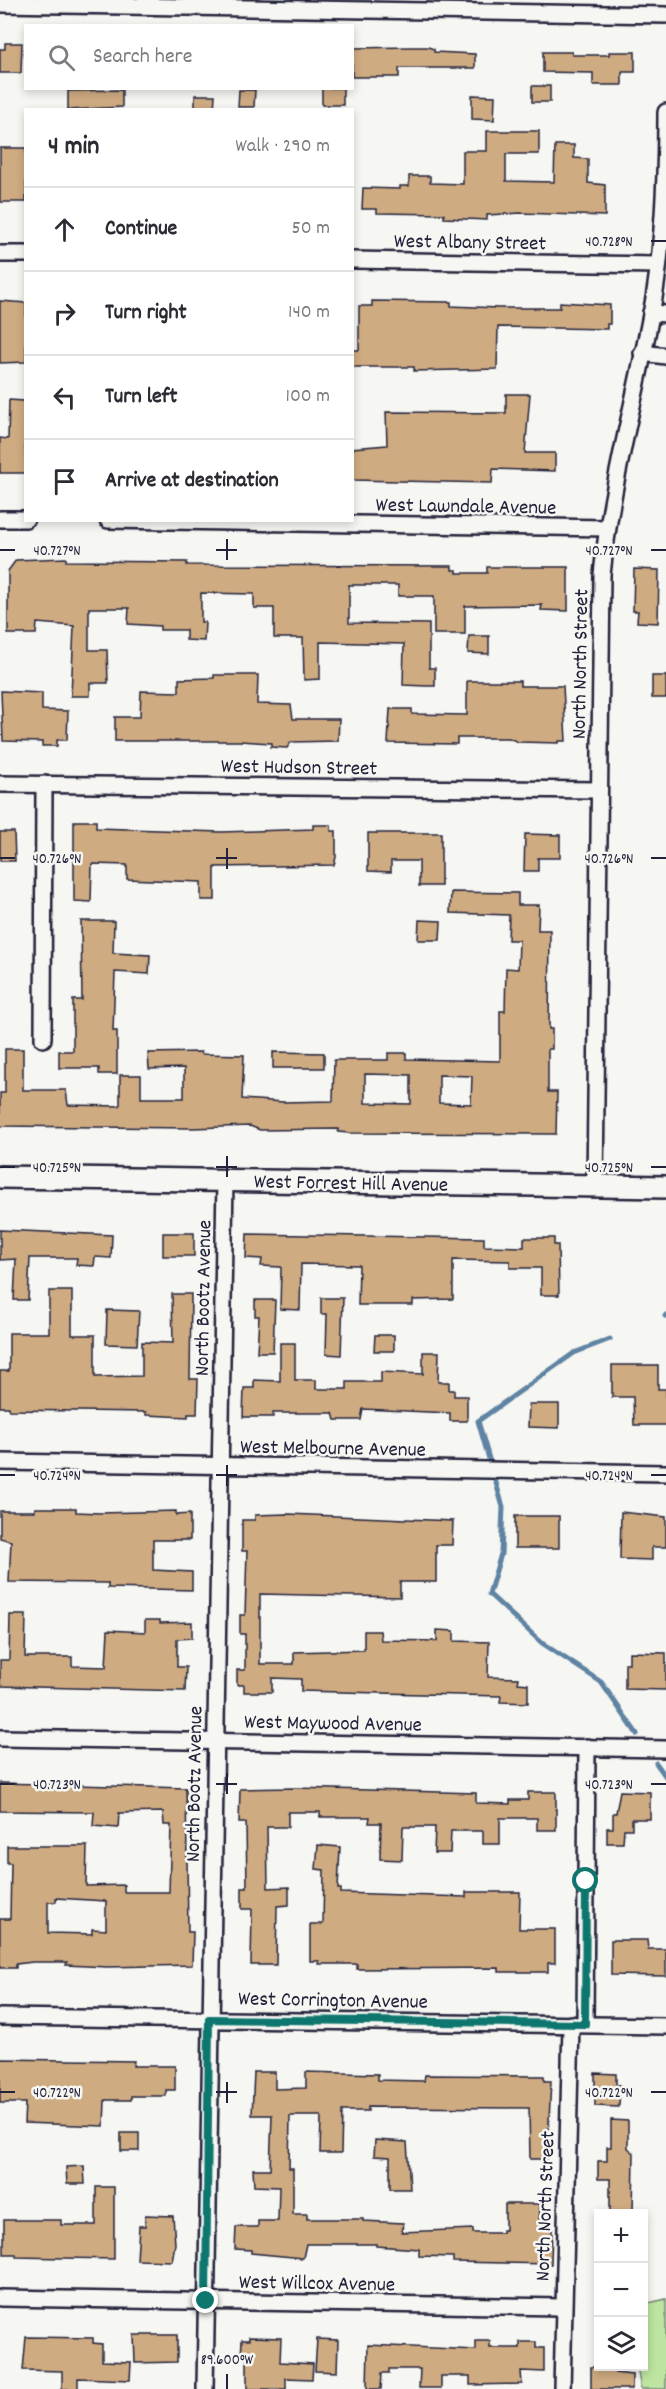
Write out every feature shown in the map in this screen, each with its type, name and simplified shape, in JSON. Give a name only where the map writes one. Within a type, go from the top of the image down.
[{"type":"main road","name":"West Forrest Hill Avenue","points":[[0,1177],[666,1186]]},
{"type":"street","points":[[0,4],[666,15]]},
{"type":"street","name":"North North Street","points":[[595,1186],[602,593],[608,528],[642,353],[658,313],[658,265],[666,112]]},
{"type":"street","points":[[0,254],[24,254]]},
{"type":"street","name":"West Albany Street","points":[[354,260],[658,265]]},
{"type":"street","points":[[642,353],[666,356]]},
{"type":"street","points":[[0,519],[24,519]]},
{"type":"street","name":"West Lawndale Avenue","points":[[233,522],[608,528]]},
{"type":"street","name":"West Hudson Street","points":[[0,784],[598,790]]},
{"type":"street","points":[[43,1039],[44,784]]},
{"type":"street","name":"North Bootz Avenue","points":[[205,2389],[209,2019],[225,1180]]},
{"type":"street","name":"West Melbourne Avenue","points":[[0,1462],[666,1473]]},
{"type":"street","name":"West Maywood Avenue","points":[[0,1738],[666,1749]]},
{"type":"street","name":"North North Street","points":[[562,2389],[562,2307],[578,2024],[588,1747]]},
{"type":"street","name":"West Corrington Avenue","points":[[0,2017],[666,2026]]},
{"type":"street","name":"West Willcox Avenue","points":[[0,2298],[562,2307]]},
{"type":"green space","points":[[666,2299],[666,2389],[641,2389],[638,2371],[648,2371],[648,2303]]},
{"type":"building","points":[[5,43],[22,43],[21,73],[0,73],[0,49],[5,49]]},
{"type":"building","points":[[428,47],[434,49],[434,52],[475,54],[475,68],[399,68],[399,77],[354,77],[354,48]]},
{"type":"building","points":[[543,52],[609,55],[609,52],[635,52],[635,72],[622,72],[622,85],[593,85],[593,73],[543,72]]},
{"type":"building","points":[[532,86],[550,86],[550,102],[532,102]]},
{"type":"building","points":[[122,90],[122,107],[68,108],[68,91]]},
{"type":"building","points":[[239,90],[255,90],[254,107],[238,107]]},
{"type":"building","points":[[322,90],[343,90],[343,105],[322,105]]},
{"type":"building","points":[[195,95],[215,95],[214,108],[195,108]]},
{"type":"building","points":[[472,95],[495,96],[494,120],[472,119]]},
{"type":"building","points":[[487,131],[539,131],[539,154],[506,154],[506,181],[554,182],[555,145],[574,145],[574,158],[588,159],[588,183],[605,185],[605,216],[520,213],[487,215],[487,220],[444,218],[444,214],[377,213],[377,209],[362,209],[363,188],[400,189],[400,186],[409,186],[409,176],[430,176],[430,183],[463,184],[463,151],[487,151]]},
{"type":"building","points":[[0,148],[24,148],[24,202],[0,202]]},
{"type":"building","points":[[0,301],[24,303],[24,362],[0,363]]},
{"type":"building","points":[[372,301],[451,302],[451,306],[498,308],[560,308],[560,302],[610,305],[610,324],[607,324],[607,329],[498,327],[497,369],[414,371],[414,367],[354,367],[354,350],[359,350],[359,306],[372,306]]},
{"type":"building","points":[[506,394],[530,394],[525,453],[555,453],[555,471],[493,469],[492,483],[354,480],[354,448],[387,445],[386,412],[506,413]]},
{"type":"building","points":[[9,400],[24,401],[24,473],[0,473],[0,438],[8,439]]},
{"type":"building","points":[[66,558],[66,561],[187,562],[187,565],[452,566],[452,570],[457,570],[457,573],[487,573],[487,567],[568,567],[568,611],[541,610],[542,605],[465,606],[465,634],[434,634],[434,596],[398,596],[398,585],[349,585],[349,623],[429,624],[429,668],[435,668],[435,686],[426,686],[403,685],[404,644],[320,642],[320,679],[304,680],[303,638],[274,638],[274,608],[254,608],[254,594],[201,593],[201,622],[205,622],[204,641],[186,640],[186,630],[160,630],[160,626],[128,624],[129,608],[89,608],[89,650],[107,650],[108,683],[90,683],[90,696],[71,696],[74,626],[37,623],[36,634],[8,634],[8,571],[16,560]]},
{"type":"building","points":[[634,569],[659,570],[658,623],[637,622],[638,611],[633,611]]},
{"type":"building","points":[[469,636],[489,636],[489,654],[468,653]]},
{"type":"building","points":[[214,675],[258,675],[257,704],[291,705],[293,719],[339,719],[338,741],[291,742],[287,748],[271,747],[271,743],[240,741],[115,741],[115,717],[140,717],[141,691],[179,692],[179,679],[214,678]]},
{"type":"building","points":[[652,676],[666,676],[666,698],[652,698]]},
{"type":"building","points":[[467,681],[520,681],[520,686],[563,686],[566,741],[559,741],[559,743],[518,742],[509,738],[457,738],[457,744],[388,743],[390,709],[412,709],[412,714],[467,715]]},
{"type":"building","points":[[1,691],[42,693],[42,710],[68,711],[67,740],[57,740],[57,746],[42,746],[42,742],[3,741]]},
{"type":"building","points":[[74,821],[96,821],[96,828],[221,832],[313,829],[313,825],[331,825],[331,831],[336,831],[336,857],[334,865],[215,867],[215,900],[201,900],[201,882],[127,879],[127,865],[92,864],[91,902],[74,901]]},
{"type":"building","points":[[0,832],[14,832],[15,861],[0,861]]},
{"type":"building","points":[[368,833],[441,833],[441,886],[419,886],[419,861],[391,861],[391,872],[368,871]]},
{"type":"building","points":[[525,834],[560,835],[560,858],[538,858],[538,871],[524,871]]},
{"type":"building","points":[[451,892],[518,893],[518,905],[539,905],[538,930],[550,930],[549,1029],[552,1029],[552,1049],[548,1049],[548,1092],[557,1092],[556,1134],[349,1133],[338,1132],[338,1129],[260,1130],[250,1126],[192,1128],[0,1126],[0,1093],[5,1093],[5,1049],[23,1049],[23,1090],[66,1090],[68,1105],[120,1106],[120,1075],[141,1075],[141,1098],[184,1098],[184,1068],[149,1069],[148,1053],[201,1052],[201,1054],[244,1055],[242,1099],[283,1102],[333,1101],[334,1060],[388,1060],[388,1053],[406,1053],[406,1059],[500,1061],[500,1011],[505,1011],[506,968],[518,969],[519,940],[508,940],[509,915],[450,913]],"holes":[[[365,1074],[411,1075],[411,1104],[365,1103]],[[439,1075],[472,1076],[471,1104],[439,1103]]]},
{"type":"building","points":[[419,920],[441,921],[440,940],[418,940]]},
{"type":"building","points":[[81,921],[114,921],[113,953],[150,955],[149,974],[115,972],[113,1031],[117,1031],[117,1074],[99,1074],[99,1068],[59,1068],[59,1051],[73,1051],[73,1000],[82,1000]]},
{"type":"building","points":[[273,1052],[324,1053],[324,1068],[273,1068]]},
{"type":"building","points":[[0,1230],[112,1235],[111,1258],[95,1257],[94,1266],[76,1265],[77,1258],[30,1258],[28,1300],[14,1300],[16,1259],[0,1260]]},
{"type":"building","points":[[163,1233],[194,1233],[194,1256],[163,1256]]},
{"type":"building","points":[[247,1234],[484,1238],[484,1246],[524,1247],[524,1238],[554,1238],[554,1245],[558,1245],[559,1295],[541,1295],[541,1268],[510,1268],[510,1261],[453,1260],[453,1299],[413,1300],[413,1305],[358,1305],[359,1265],[301,1264],[300,1310],[280,1309],[281,1267],[261,1266],[262,1259],[246,1258]]},
{"type":"building","points":[[49,1291],[72,1291],[72,1335],[95,1335],[95,1377],[142,1376],[142,1342],[173,1343],[172,1294],[191,1294],[190,1379],[198,1379],[197,1414],[188,1414],[188,1417],[146,1415],[146,1412],[9,1410],[9,1407],[0,1407],[0,1371],[9,1371],[9,1333],[49,1333]]},
{"type":"building","points":[[321,1298],[343,1298],[341,1355],[326,1354],[327,1314],[321,1314]]},
{"type":"building","points":[[255,1300],[275,1300],[273,1352],[257,1352],[259,1316],[255,1316]]},
{"type":"building","points":[[107,1310],[139,1311],[137,1345],[106,1344]]},
{"type":"building","points":[[375,1335],[394,1335],[394,1351],[374,1351]]},
{"type":"building","points":[[280,1343],[295,1343],[295,1380],[316,1380],[316,1389],[347,1389],[347,1382],[381,1382],[381,1372],[423,1374],[423,1352],[439,1352],[438,1382],[449,1382],[449,1390],[454,1390],[454,1396],[467,1396],[467,1421],[450,1421],[450,1413],[363,1409],[361,1420],[335,1420],[333,1413],[273,1413],[273,1417],[243,1417],[244,1388],[254,1388],[254,1380],[280,1381]]},
{"type":"building","points":[[612,1365],[658,1365],[658,1389],[666,1389],[666,1425],[634,1425],[633,1397],[612,1397]]},
{"type":"building","points":[[529,1404],[559,1404],[559,1428],[528,1427]]},
{"type":"building","points":[[35,1508],[76,1508],[76,1512],[100,1513],[176,1511],[176,1515],[190,1514],[190,1540],[153,1540],[153,1570],[192,1572],[192,1590],[108,1588],[108,1583],[9,1582],[11,1541],[0,1538],[0,1511],[35,1511]]},
{"type":"building","points":[[621,1512],[666,1517],[666,1547],[652,1547],[652,1560],[620,1559]]},
{"type":"building","points":[[288,1514],[453,1521],[452,1545],[436,1545],[436,1582],[400,1582],[400,1597],[260,1594],[260,1664],[294,1664],[294,1652],[364,1650],[364,1631],[380,1631],[381,1640],[437,1641],[437,1630],[454,1631],[454,1641],[489,1642],[488,1677],[519,1678],[518,1683],[528,1684],[528,1703],[500,1702],[501,1696],[301,1691],[301,1679],[272,1678],[272,1692],[244,1692],[244,1685],[237,1685],[237,1670],[245,1670],[245,1634],[240,1634],[240,1615],[245,1615],[247,1551],[242,1551],[242,1520],[255,1520],[255,1515]]},
{"type":"building","points":[[515,1516],[559,1516],[559,1548],[515,1548]]},
{"type":"building","points":[[10,1615],[26,1615],[25,1657],[72,1657],[72,1666],[106,1667],[108,1630],[145,1632],[145,1620],[160,1620],[160,1623],[192,1622],[192,1638],[177,1639],[177,1667],[186,1667],[185,1691],[0,1686],[0,1660],[9,1660]]},
{"type":"building","points":[[629,1652],[666,1653],[666,1690],[625,1689],[625,1663],[629,1663]]},
{"type":"building","points":[[0,1783],[186,1788],[188,1932],[193,1932],[192,1965],[108,1967],[66,1965],[67,1962],[33,1962],[16,1964],[16,1968],[0,1968],[0,1919],[10,1919],[11,1863],[7,1863],[7,1846],[87,1846],[86,1886],[124,1885],[124,1892],[169,1892],[171,1825],[164,1825],[163,1812],[119,1813],[118,1828],[93,1826],[94,1812],[0,1811]],"holes":[[[56,1898],[106,1901],[106,1930],[92,1929],[92,1934],[48,1933],[48,1902],[56,1902]]]},
{"type":"building","points":[[295,1788],[476,1793],[476,1803],[510,1804],[510,1800],[528,1800],[528,1792],[556,1792],[556,1830],[537,1830],[537,1818],[500,1818],[500,1844],[483,1844],[483,1831],[451,1831],[450,1853],[434,1853],[435,1827],[403,1827],[402,1860],[380,1859],[381,1823],[369,1823],[370,1817],[320,1817],[320,1812],[288,1812],[288,1827],[267,1827],[268,1888],[289,1887],[289,1905],[277,1906],[276,1965],[251,1965],[252,1909],[242,1909],[242,1888],[247,1888],[246,1823],[239,1823],[240,1789]]},
{"type":"building","points":[[620,1791],[650,1792],[650,1819],[632,1819],[632,1829],[624,1829],[623,1843],[607,1843],[607,1828],[613,1828],[613,1813],[616,1813]]},
{"type":"building","points":[[318,1845],[340,1847],[338,1889],[341,1889],[341,1893],[466,1897],[466,1892],[520,1892],[519,1929],[555,1929],[555,1963],[548,1963],[548,1972],[499,1972],[499,1968],[357,1969],[357,1964],[318,1964],[319,1961],[310,1961],[310,1924],[323,1924],[324,1870],[316,1869]]},
{"type":"building","points":[[611,1940],[647,1940],[648,1949],[666,1949],[666,1976],[611,1975]]},
{"type":"building","points":[[0,2059],[134,2061],[133,2066],[175,2066],[175,2090],[166,2090],[166,2096],[131,2096],[131,2100],[105,2100],[104,2126],[24,2123],[25,2103],[0,2103]]},
{"type":"building","points":[[254,2072],[275,2072],[275,2089],[306,2088],[306,2072],[378,2074],[378,2080],[424,2081],[425,2075],[544,2076],[544,2081],[551,2081],[547,2159],[530,2159],[529,2108],[368,2107],[368,2111],[342,2111],[341,2153],[320,2153],[321,2116],[290,2116],[289,2168],[293,2168],[293,2214],[307,2214],[307,2219],[363,2219],[363,2221],[403,2223],[402,2232],[473,2229],[473,2233],[502,2233],[502,2230],[505,2230],[505,2204],[540,2204],[539,2229],[552,2229],[551,2264],[453,2262],[453,2257],[419,2256],[419,2249],[376,2246],[376,2244],[306,2244],[303,2258],[251,2253],[251,2250],[235,2249],[236,2227],[258,2227],[258,2221],[278,2221],[279,2187],[254,2186],[253,2169],[270,2169],[272,2115],[252,2115]]},
{"type":"building","points":[[595,2073],[616,2074],[616,2085],[620,2085],[619,2107],[595,2106]]},
{"type":"building","points":[[611,2120],[628,2121],[628,2148],[634,2153],[633,2209],[610,2209],[610,2179],[598,2179],[598,2161],[607,2161],[607,2147],[611,2147]]},
{"type":"building","points":[[121,2133],[139,2133],[139,2151],[121,2151]]},
{"type":"building","points":[[375,2140],[407,2142],[410,2189],[390,2189],[390,2157],[374,2156]]},
{"type":"building","points":[[84,2166],[85,2184],[67,2184],[66,2167]]},
{"type":"building","points":[[96,2187],[114,2187],[114,2259],[16,2257],[16,2254],[4,2254],[4,2220],[61,2220],[61,2225],[96,2225]]},
{"type":"building","points":[[145,2215],[173,2216],[175,2244],[172,2261],[137,2260],[139,2226],[145,2226]]},
{"type":"building","points":[[134,2335],[177,2335],[177,2362],[135,2363]]},
{"type":"building","points":[[26,2337],[93,2338],[93,2343],[102,2344],[102,2361],[131,2362],[130,2380],[78,2378],[78,2389],[62,2389],[62,2371],[23,2370]]},
{"type":"building","points":[[249,2337],[281,2338],[280,2362],[313,2364],[312,2379],[286,2378],[286,2389],[247,2389],[247,2358],[241,2358],[242,2340],[249,2340]]},
{"type":"building","points":[[317,2339],[338,2340],[337,2372],[315,2371]]},
{"type":"building","points":[[476,2341],[490,2341],[490,2348],[520,2348],[520,2342],[536,2342],[536,2348],[544,2348],[544,2372],[521,2371],[522,2384],[470,2385],[470,2376],[441,2376],[441,2388],[419,2388],[420,2369],[389,2369],[389,2373],[382,2373],[381,2389],[367,2389],[368,2345],[476,2350]]},
{"type":"building","points":[[591,2367],[594,2367],[594,2371],[615,2371],[615,2373],[632,2375],[632,2389],[591,2389]]},
{"type":"waterway","points":[[610,1339],[574,1353],[478,1421],[503,1507],[501,1554],[489,1594],[542,1643],[601,1682],[637,1734]]},
{"type":"waterway","points":[[656,1763],[666,1777]]},
{"type":"route","points":[[206,2301],[209,2019],[585,2024],[586,1881]]}]
